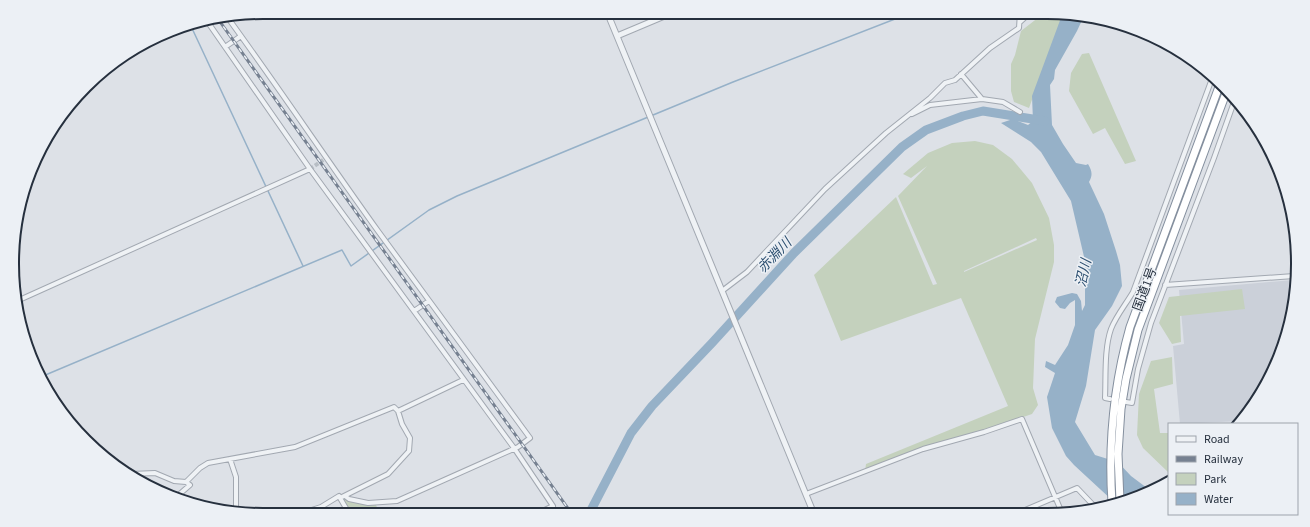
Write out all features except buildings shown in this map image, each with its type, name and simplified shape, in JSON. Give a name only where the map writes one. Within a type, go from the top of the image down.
[{"type":"highway","name":"国道1号","points":[[1112,499],[1112,430],[1118,375],[1130,327],[1218,90]]},
{"type":"highway","name":"国道1号","points":[[1120,497],[1119,438],[1121,409],[1126,379],[1138,330],[1225,97]]},
{"type":"street","points":[[610,19],[812,508]]},
{"type":"street","points":[[617,36],[657,19]]},
{"type":"street","points":[[723,294],[747,272],[825,190],[902,119],[930,98],[945,83],[955,80],[990,48],[1019,28],[1020,22],[1023,19]]},
{"type":"street","points":[[230,21],[365,212],[530,438],[518,447],[397,501],[368,503],[339,496],[318,508]]},
{"type":"street","points":[[210,25],[310,169],[514,448],[553,506],[549,508]]},
{"type":"street","points":[[225,47],[241,36]]},
{"type":"street","points":[[961,74],[982,99]]},
{"type":"street","points":[[1110,399],[1105,398],[1108,348],[1111,330],[1117,317],[1133,292],[1211,83]]},
{"type":"street","points":[[902,119],[930,105],[982,99],[1003,102],[1020,112]]},
{"type":"street","points":[[1126,402],[1132,403],[1144,345],[1233,106]]},
{"type":"street","points":[[1209,147],[1218,145]]},
{"type":"street","points":[[1185,152],[1191,151]]},
{"type":"street","points":[[22,298],[310,169]]},
{"type":"street","points":[[1165,285],[1290,276]]},
{"type":"street","points":[[414,311],[429,301]]},
{"type":"street","points":[[398,411],[463,380]]},
{"type":"street","points":[[186,482],[200,468],[208,463],[295,447],[394,407],[398,411],[402,424],[410,438],[409,451],[388,474],[342,497]]},
{"type":"street","points":[[806,494],[923,448],[984,432],[1022,419],[1060,507]]},
{"type":"street","points":[[230,459],[236,476],[236,506]]},
{"type":"street","points":[[139,474],[155,473],[174,481],[186,482],[190,486],[181,493]]},
{"type":"street","points":[[1031,508],[1077,488],[1092,503]]},
{"type":"street","points":[[342,497],[347,508]]},
{"type":"shaded area","points":[[1290,280],[1289,295],[1283,327],[1266,372],[1250,399],[1233,421],[1180,423],[1173,346],[1184,344],[1179,290]]},
{"type":"green space","points":[[1036,19],[1061,20],[1029,108],[1014,102],[1011,91],[1011,64],[1015,55],[1021,31]]},
{"type":"green space","points":[[1089,53],[1136,161],[1125,164],[1105,128],[1093,134],[1069,91],[1071,73],[1082,54]]},
{"type":"green space","points":[[975,141],[993,145],[1012,159],[1032,183],[1049,218],[1054,245],[1054,262],[1035,339],[1033,388],[1038,405],[1032,414],[865,471],[866,464],[1008,406],[961,298],[841,341],[814,275],[896,197],[933,285],[937,284],[898,196],[927,166],[911,178],[903,174],[928,153],[952,143]],"holes":[[[1036,238],[1037,240],[964,272]]]},
{"type":"green space","points":[[1242,289],[1245,309],[1180,316],[1181,342],[1172,344],[1159,323],[1169,297]]},
{"type":"green space","points":[[1172,357],[1173,384],[1154,389],[1160,433],[1168,433],[1168,472],[1143,448],[1137,435],[1139,394],[1151,361]]},
{"type":"green space","points":[[345,496],[349,499],[376,505],[377,508],[346,508],[340,498]]},
{"type":"water","points":[[1060,20],[1081,22],[1055,70],[1054,79],[1050,85],[1052,125],[1076,163],[1088,164],[1092,173],[1089,182],[1104,214],[1120,265],[1122,286],[1112,306],[1095,330],[1086,386],[1075,422],[1095,455],[1111,460],[1114,458],[1131,476],[1145,487],[1111,500],[1066,456],[1052,428],[1047,397],[1055,373],[1045,367],[1046,361],[1055,365],[1068,345],[1075,325],[1075,300],[1065,309],[1060,308],[1055,302],[1057,297],[1072,293],[1077,294],[1081,301],[1082,311],[1085,305],[1085,261],[1071,201],[1041,152],[1031,142],[1001,123],[1013,119],[1028,125],[1033,121],[1032,96]]},
{"type":"waterway","points":[[46,375],[342,250],[351,266],[429,210],[457,196],[733,82],[895,19]]},
{"type":"waterway","points":[[193,29],[303,266]]},
{"type":"waterway","name":"赤淵川","points":[[592,508],[631,433],[652,406],[794,253],[902,147],[926,130],[963,116],[983,111],[1045,121]]},
{"type":"tunnel","points":[[310,169],[326,158]]},
{"type":"railway","points":[[221,23],[568,508]]},
{"type":"water label","name":"沼川","points":[[1083,273]]}]
